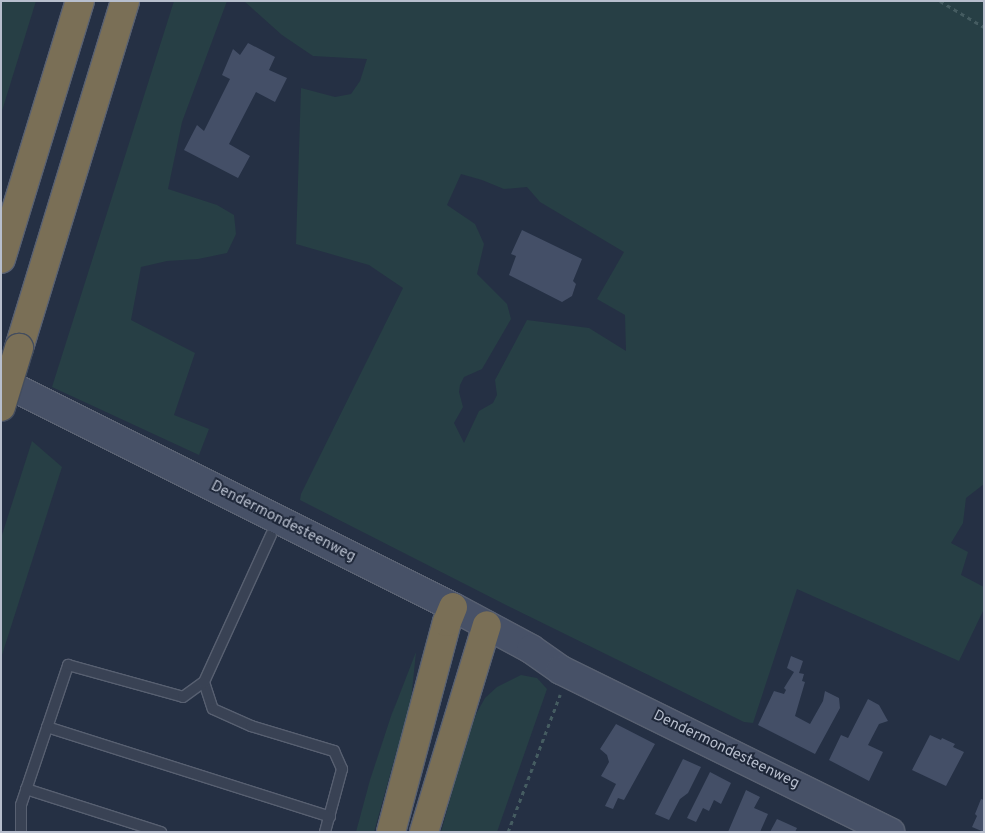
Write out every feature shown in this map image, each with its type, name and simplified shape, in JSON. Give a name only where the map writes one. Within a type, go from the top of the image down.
[{"type":"highway","points":[[1,259],[80,1]]},
{"type":"highway","points":[[1,407],[125,1]]},
{"type":"highway","points":[[391,832],[450,614]]},
{"type":"highway","points":[[424,832],[447,749],[485,633]]},
{"type":"main road","name":"Dendermondesteenweg","points":[[1,381],[450,614],[485,633],[527,661],[565,671],[890,832]]},
{"type":"main road","name":"Dendermondesteenweg","points":[[1,402],[271,535],[450,614]]},
{"type":"lane","points":[[20,832],[21,804],[68,664],[183,697],[204,682],[271,535]]},
{"type":"lane","points":[[204,682],[213,709],[250,726],[334,751],[342,768],[325,832]]},
{"type":"lane","points":[[47,727],[330,817]]},
{"type":"lane","points":[[26,789],[161,832]]},
{"type":"path","points":[[940,1],[984,27]]},
{"type":"path","points":[[508,832],[565,671]]},
{"type":"green space","points":[[1,1],[36,1],[1,114]]},
{"type":"green space","points":[[174,1],[227,1],[182,122],[168,189],[217,205],[234,215],[236,234],[227,253],[198,259],[167,261],[141,267],[131,320],[195,353],[174,415],[209,429],[199,455],[52,387]]},
{"type":"green space","points":[[244,1],[984,1],[984,484],[966,498],[963,523],[951,543],[968,552],[961,575],[984,587],[984,609],[959,661],[797,589],[753,723],[744,722],[506,605],[300,500],[301,494],[403,288],[369,265],[296,244],[301,88],[335,97],[351,94],[360,81],[367,59],[313,56],[282,35]],"holes":[[[461,174],[504,189],[527,187],[540,202],[624,252],[597,299],[625,315],[626,351],[589,328],[527,320],[495,380],[497,395],[493,403],[479,411],[464,443],[454,423],[463,407],[459,392],[460,385],[464,377],[482,369],[511,319],[507,304],[477,274],[484,244],[475,224],[447,205]]]},
{"type":"green space","points":[[32,441],[62,467],[1,658],[1,538]]},
{"type":"green space","points":[[416,652],[409,720],[397,750],[374,832],[356,832],[370,780],[397,698],[392,714]]},
{"type":"green space","points":[[521,675],[537,678],[547,689],[497,832],[441,832],[467,738],[476,714],[485,698],[497,687]]},
{"type":"building","points":[[248,43],[275,57],[269,70],[287,78],[275,102],[256,92],[229,144],[250,156],[238,178],[184,150],[197,125],[204,131],[230,79],[222,75],[233,49],[240,55]]},
{"type":"building","points":[[522,230],[582,259],[573,281],[576,284],[572,296],[562,302],[509,275],[516,256],[511,254]]},
{"type":"building","points":[[791,656],[803,661],[799,673],[804,674],[802,681],[805,682],[795,716],[810,724],[823,701],[825,691],[839,698],[840,708],[815,754],[758,725],[774,691],[784,694],[786,690],[784,688],[794,672],[787,668]]},
{"type":"building","points":[[868,699],[879,705],[888,721],[879,724],[868,745],[883,752],[869,781],[829,760],[841,735],[848,738]]},
{"type":"building","points":[[616,724],[655,744],[624,800],[618,798],[613,809],[605,806],[616,784],[601,776],[609,762],[607,755],[600,749]]},
{"type":"building","points":[[930,735],[955,744],[953,747],[964,752],[946,786],[912,770]]},
{"type":"building","points":[[683,759],[701,767],[688,793],[680,799],[669,820],[655,814]]},
{"type":"building","points":[[710,772],[731,783],[721,804],[714,800],[709,811],[703,808],[696,822],[687,818]]},
{"type":"building","points":[[746,790],[760,797],[754,808],[768,814],[760,832],[728,832]]},
{"type":"building","points":[[981,799],[984,800],[984,832],[972,827]]},
{"type":"building","points":[[777,819],[797,828],[795,832],[770,832]]}]
